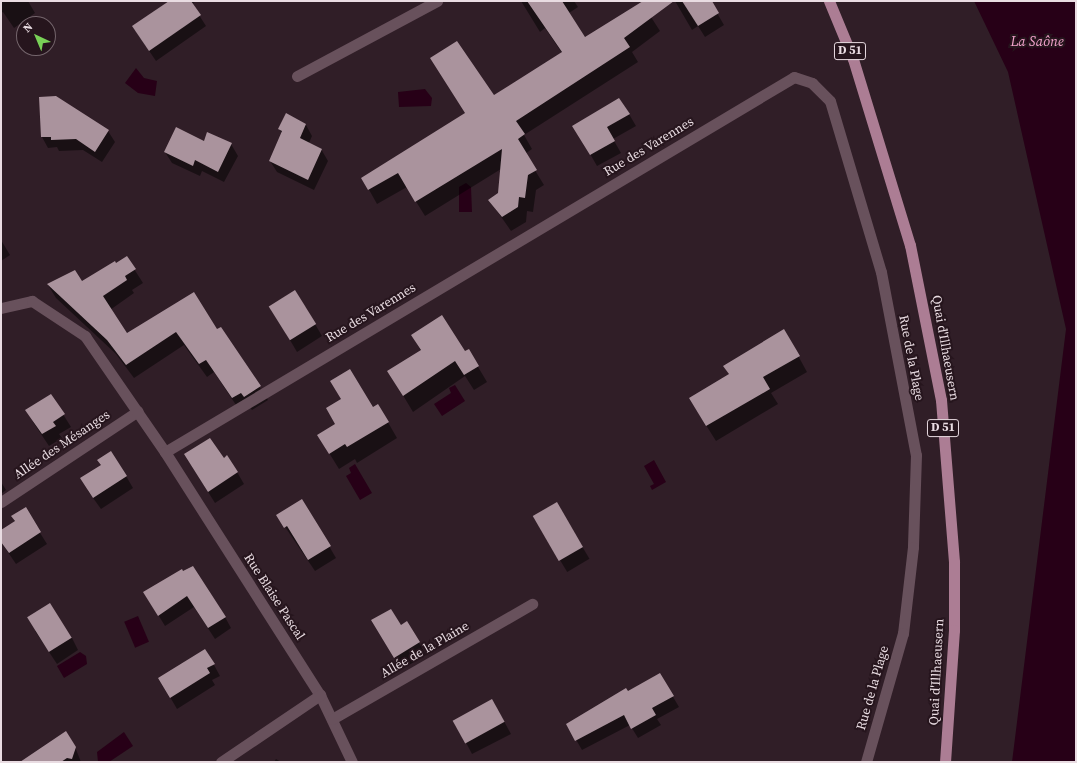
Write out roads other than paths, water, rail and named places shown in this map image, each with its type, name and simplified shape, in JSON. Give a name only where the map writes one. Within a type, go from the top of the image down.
[{"type":"main road","name":"Quai d'Illhaeusern","points":[[829,1],[854,59],[910,245],[941,400],[954,570],[954,630],[945,762]]},
{"type":"street","points":[[297,76],[437,1]]},
{"type":"street","name":"Rue des Varennes","points":[[165,452],[794,77]]},
{"type":"street","name":"Rue de la Plage","points":[[794,77],[812,82],[830,101],[881,272],[916,455],[913,547],[903,633],[866,762]]},
{"type":"street","points":[[1,308],[32,301],[85,336],[165,452]]},
{"type":"street","name":"Allée des Mésanges","points":[[1,502],[138,411]]},
{"type":"street","name":"Rue Blaise Pascal","points":[[165,452],[320,695],[352,762]]},
{"type":"street","name":"Allée de la Plaine","points":[[332,719],[532,604]]},
{"type":"street","points":[[221,762],[320,695]]},
{"type":"water","name":"La Saône","points":[[974,1],[1076,1],[1076,762],[1012,762],[1066,329],[1008,72]]},
{"type":"water","points":[[136,68],[144,78],[157,81],[155,96],[138,93],[125,83]]},
{"type":"water","points":[[425,89],[432,98],[431,106],[399,107],[398,92]]},
{"type":"water","points":[[466,183],[471,187],[472,212],[459,212],[459,187]]},
{"type":"water","points":[[455,385],[465,401],[442,416],[434,404],[451,393],[449,388]]},
{"type":"water","points":[[654,460],[666,482],[652,490],[650,486],[654,484],[644,466]]},
{"type":"water","points":[[355,464],[372,493],[360,500],[346,476],[351,473],[349,468]]},
{"type":"water","points":[[138,616],[149,642],[135,648],[124,622]]},
{"type":"water","points":[[80,652],[86,656],[87,664],[64,678],[57,666]]},
{"type":"water","points":[[124,732],[133,746],[109,762],[98,762],[97,752]]}]
